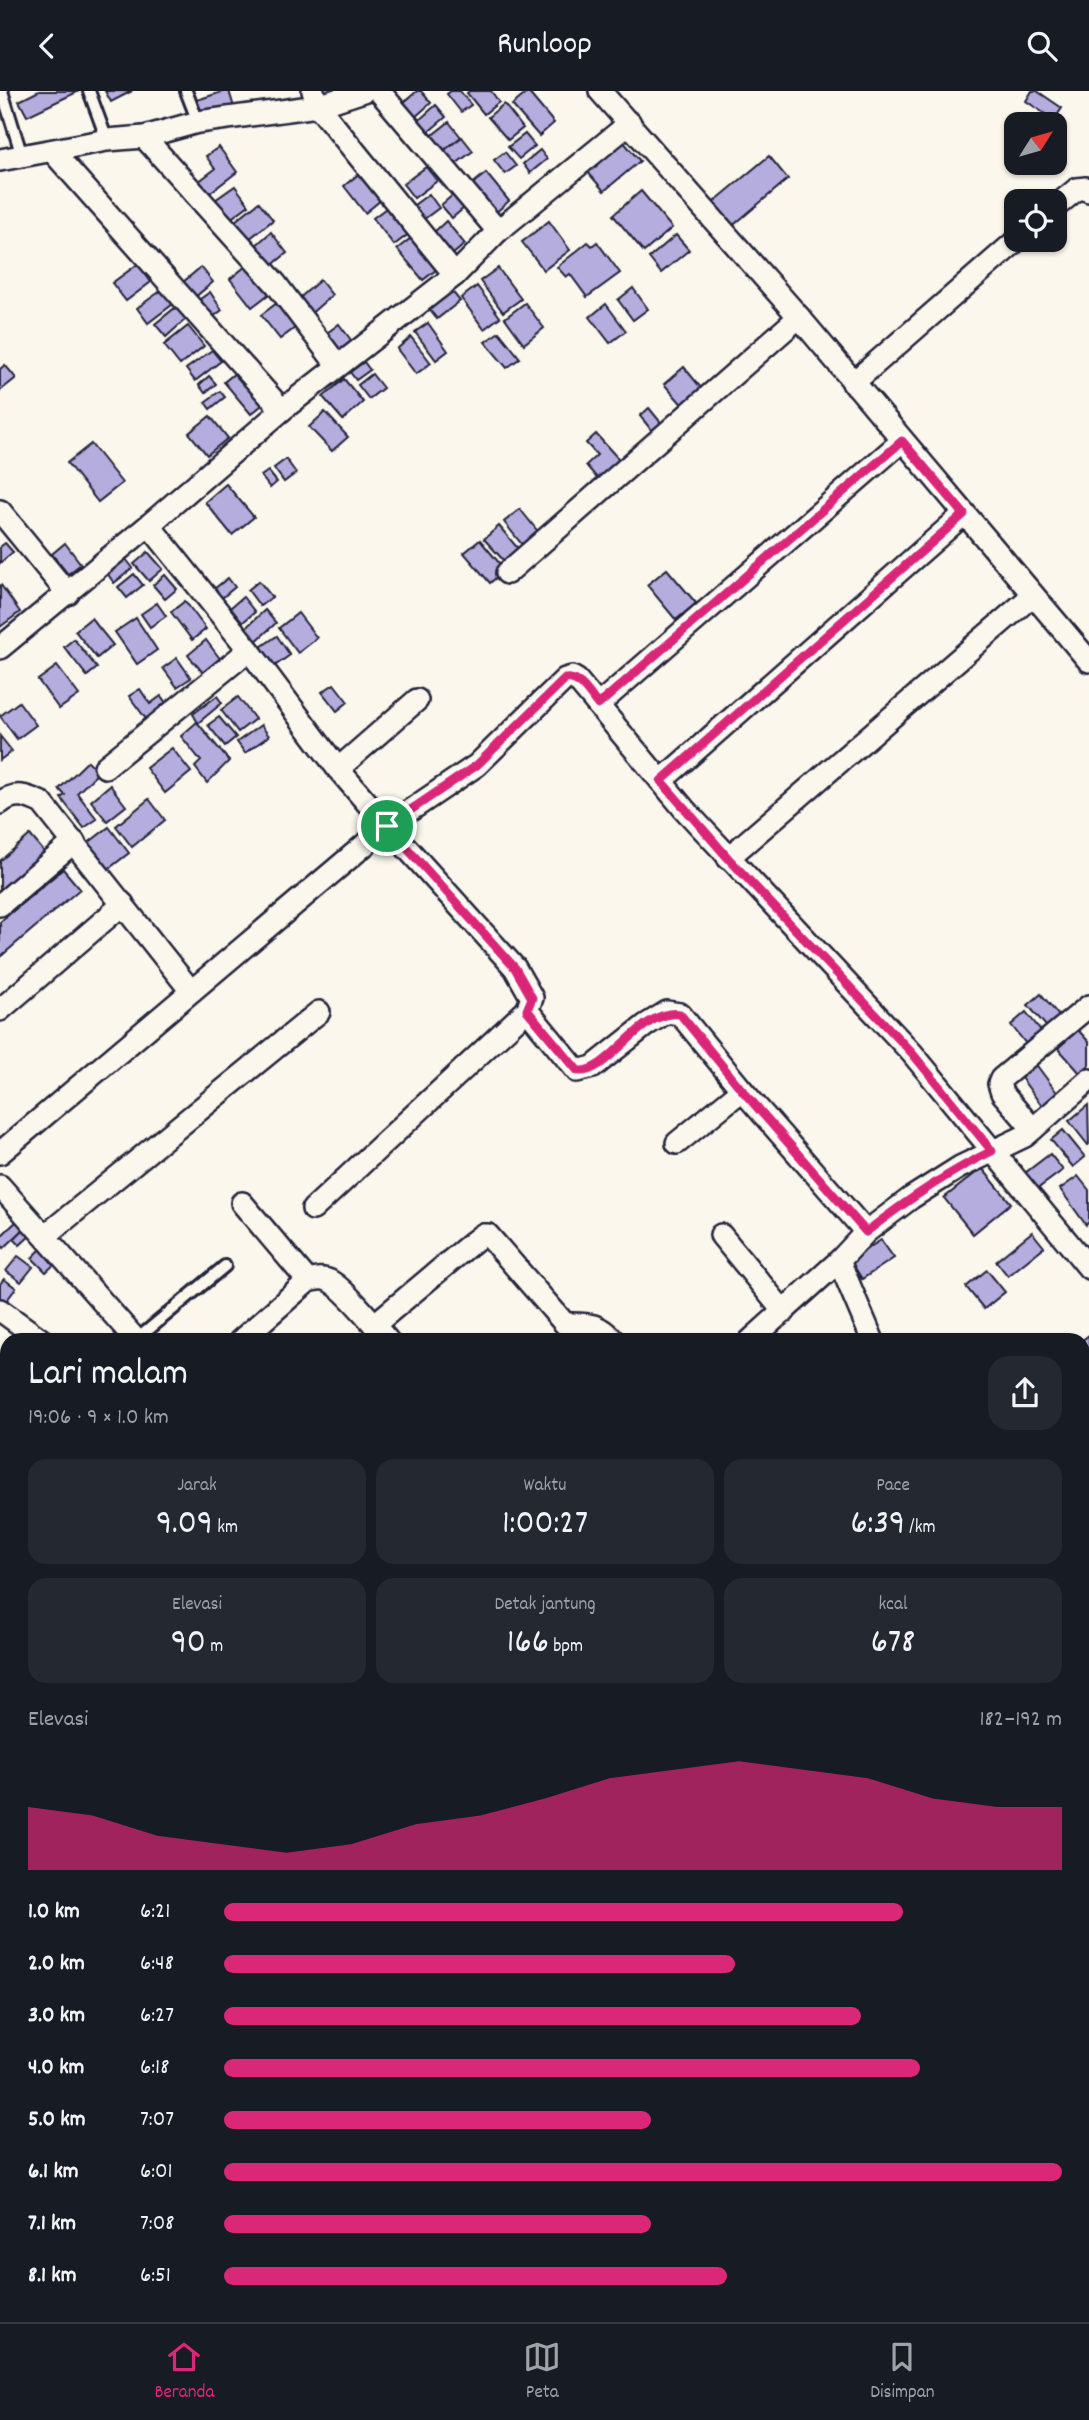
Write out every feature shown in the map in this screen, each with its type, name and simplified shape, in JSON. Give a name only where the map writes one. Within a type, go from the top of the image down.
[{"type":"street","points":[[0,160],[107,140],[144,137],[198,122],[364,91]]},
{"type":"street","points":[[379,91],[498,231]]},
{"type":"street","points":[[600,91],[799,317],[1089,661]]},
{"type":"street","points":[[316,99],[456,275]]},
{"type":"street","points":[[0,648],[149,526],[282,410],[456,275],[498,231],[630,123]]},
{"type":"street","points":[[144,137],[276,284],[338,366]]},
{"type":"street","points":[[52,152],[282,410]]},
{"type":"street","points":[[1067,197],[1077,189],[1086,188],[1089,191]]},
{"type":"street","points":[[853,383],[1004,251]]},
{"type":"street","points":[[507,573],[799,317]]},
{"type":"street","points":[[598,705],[902,441]]},
{"type":"street","points":[[0,511],[68,594]]},
{"type":"street","points":[[661,781],[964,514]]},
{"type":"street","points":[[149,526],[249,650],[338,769],[515,968],[532,998],[527,1010],[313,1209]]},
{"type":"street","points":[[728,858],[1033,596]]},
{"type":"street","points":[[105,768],[249,650]]},
{"type":"street","points":[[0,1153],[387,826],[477,765],[565,679],[572,677],[728,858],[912,1053],[1089,1268]]},
{"type":"street","points":[[338,769],[417,700]]},
{"type":"street","points":[[0,803],[8,796],[25,795],[43,803],[191,991]]},
{"type":"street","points":[[0,905],[74,842]]},
{"type":"street","points":[[0,1010],[123,904]]},
{"type":"street","points":[[1033,1129],[1002,1093],[999,1084],[1001,1079],[1089,1006]]},
{"type":"street","points":[[527,1010],[578,1071],[593,1067],[646,1024],[667,1012],[680,1014],[742,1090],[866,1232]]},
{"type":"street","points":[[44,1236],[319,1012]]},
{"type":"street","points":[[759,1333],[839,1261],[866,1232],[911,1198],[960,1167],[1026,1136],[1089,1080]]},
{"type":"street","points":[[677,1143],[742,1090]]},
{"type":"street","points":[[0,1186],[130,1333]]},
{"type":"street","points":[[242,1203],[308,1281]]},
{"type":"street","points":[[249,1333],[308,1281],[319,1278],[330,1282],[381,1333],[482,1235],[488,1235],[568,1332],[589,1324],[602,1328],[607,1333]]},
{"type":"street","points":[[721,1235],[784,1312]]},
{"type":"street","points":[[839,1261],[870,1333]]},
{"type":"street","points":[[0,1310],[32,1333]]},
{"type":"lane","points":[[2,91],[22,156]]},
{"type":"lane","points":[[89,91],[107,140]]},
{"type":"lane","points":[[186,91],[198,122]]},
{"type":"lane","points":[[144,1333],[225,1266]]},
{"type":"building","points":[[39,91],[79,91],[27,116],[19,101]]},
{"type":"building","points":[[105,91],[132,91],[111,102]]},
{"type":"building","points":[[229,91],[234,107],[203,117],[197,100]]},
{"type":"building","points":[[417,91],[421,91],[431,103],[414,118],[402,104]]},
{"type":"building","points":[[460,91],[471,105],[461,112],[447,94]]},
{"type":"building","points":[[491,91],[499,102],[484,114],[467,93]]},
{"type":"building","points":[[1032,91],[1037,91],[1062,108],[1059,112],[1042,112],[1026,101]]},
{"type":"building","points":[[528,92],[554,123],[539,136],[512,105]]},
{"type":"building","points":[[504,104],[523,128],[508,140],[488,117]]},
{"type":"building","points":[[436,105],[446,117],[427,133],[417,122]]},
{"type":"building","points":[[449,122],[461,137],[442,152],[430,137]]},
{"type":"building","points":[[525,134],[535,146],[519,159],[508,147]]},
{"type":"building","points":[[462,137],[473,151],[453,166],[442,152]]},
{"type":"building","points":[[622,140],[640,161],[604,191],[586,170]]},
{"type":"building","points":[[219,147],[237,172],[207,195],[198,182],[215,169],[206,156]]},
{"type":"building","points":[[540,150],[547,159],[530,173],[523,164]]},
{"type":"building","points":[[505,152],[516,166],[505,174],[494,160]]},
{"type":"building","points":[[769,156],[788,179],[730,228],[710,205]]},
{"type":"building","points":[[426,167],[437,181],[414,198],[403,184]]},
{"type":"building","points":[[366,168],[387,195],[365,213],[344,186]]},
{"type":"building","points":[[486,173],[509,201],[494,214],[470,186]]},
{"type":"building","points":[[235,186],[249,205],[230,219],[215,200]]},
{"type":"building","points":[[641,191],[672,228],[644,252],[613,215]]},
{"type":"building","points":[[429,194],[439,208],[420,222],[410,208]]},
{"type":"building","points":[[454,194],[464,208],[452,218],[441,205]]},
{"type":"building","points":[[259,202],[273,220],[249,239],[235,221]]},
{"type":"building","points":[[393,203],[414,230],[394,245],[373,218]]},
{"type":"building","points":[[446,221],[465,244],[452,255],[433,233]]},
{"type":"building","points":[[549,221],[570,250],[544,270],[522,242]]},
{"type":"building","points":[[271,232],[287,253],[271,266],[255,246]]},
{"type":"building","points":[[415,235],[441,266],[423,280],[397,249]]},
{"type":"building","points":[[676,235],[689,250],[661,273],[649,258]]},
{"type":"building","points":[[588,242],[592,246],[597,242],[620,273],[587,297],[570,274],[566,277],[557,267]]},
{"type":"building","points":[[138,264],[151,282],[126,301],[112,283]]},
{"type":"building","points":[[246,266],[269,294],[252,307],[230,279]]},
{"type":"building","points":[[201,267],[213,282],[194,298],[182,283]]},
{"type":"building","points":[[498,268],[521,299],[503,312],[480,281]]},
{"type":"building","points":[[320,280],[332,295],[308,316],[295,302]]},
{"type":"building","points":[[477,286],[500,317],[484,329],[461,298]]},
{"type":"building","points":[[633,288],[648,309],[633,320],[618,300]]},
{"type":"building","points":[[450,289],[460,301],[437,319],[427,307]]},
{"type":"building","points":[[162,290],[173,304],[148,323],[137,308]]},
{"type":"building","points":[[210,292],[222,310],[209,320],[196,302]]},
{"type":"building","points":[[277,303],[295,328],[280,339],[261,315]]},
{"type":"building","points":[[525,303],[544,328],[524,344],[505,318]]},
{"type":"building","points":[[606,304],[626,331],[610,343],[590,317]]},
{"type":"building","points":[[176,307],[186,319],[166,337],[155,324]]},
{"type":"building","points":[[428,323],[448,351],[436,360],[415,332]]},
{"type":"building","points":[[339,324],[357,348],[340,360],[323,336]]},
{"type":"building","points":[[188,326],[204,346],[180,365],[164,345]]},
{"type":"building","points":[[499,332],[520,358],[507,368],[485,342]]},
{"type":"building","points":[[411,337],[431,363],[416,374],[397,349]]},
{"type":"building","points":[[212,350],[221,361],[195,381],[186,369]]},
{"type":"building","points":[[364,362],[370,370],[356,380],[350,372]]},
{"type":"building","points":[[5,365],[16,378],[0,391],[0,369]]},
{"type":"building","points":[[684,367],[706,394],[687,410],[664,384]]},
{"type":"building","points":[[240,369],[267,401],[251,414],[224,382]]},
{"type":"building","points":[[372,374],[383,388],[369,399],[358,385]]},
{"type":"building","points":[[209,376],[216,384],[205,393],[199,385]]},
{"type":"building","points":[[344,379],[363,402],[343,420],[323,397]]},
{"type":"building","points":[[220,391],[225,397],[210,409],[205,402]]},
{"type":"building","points":[[649,408],[662,424],[653,432],[640,416]]},
{"type":"building","points":[[325,412],[348,437],[332,451],[309,427]]},
{"type":"building","points":[[210,416],[228,438],[207,455],[189,433]]},
{"type":"building","points":[[596,434],[623,464],[601,483],[586,465],[597,455],[586,443]]},
{"type":"building","points":[[91,444],[122,483],[98,502],[67,463]]},
{"type":"building","points":[[286,459],[296,473],[284,482],[274,468]]},
{"type":"building","points":[[268,471],[277,482],[270,488],[261,476]]},
{"type":"building","points":[[226,484],[254,517],[232,535],[205,502]]},
{"type":"building","points":[[520,509],[540,534],[524,547],[504,522]]},
{"type":"building","points":[[499,526],[520,551],[506,563],[484,539]]},
{"type":"building","points":[[480,540],[505,570],[490,583],[464,553]]},
{"type":"building","points":[[5,543],[13,552],[0,563],[0,547]]},
{"type":"building","points":[[65,543],[81,564],[68,574],[52,554]]},
{"type":"building","points":[[148,552],[163,569],[149,581],[134,564]]},
{"type":"building","points":[[125,558],[133,568],[114,583],[107,573]]},
{"type":"building","points":[[667,569],[696,603],[676,620],[647,585]]},
{"type":"building","points":[[134,574],[143,585],[127,598],[118,587]]},
{"type":"building","points":[[165,575],[177,589],[165,599],[153,585]]},
{"type":"building","points":[[228,578],[235,587],[217,602],[209,593]]},
{"type":"building","points":[[259,581],[272,597],[260,606],[248,590]]},
{"type":"building","points":[[0,586],[20,612],[0,627]]},
{"type":"building","points":[[243,597],[255,612],[237,627],[224,613]]},
{"type":"building","points":[[185,601],[206,629],[192,640],[171,612]]},
{"type":"building","points":[[157,603],[166,616],[150,627],[141,614]]},
{"type":"building","points":[[265,610],[276,623],[253,644],[241,632]]},
{"type":"building","points":[[298,613],[317,638],[298,653],[279,628]]},
{"type":"building","points":[[91,618],[113,645],[97,658],[75,631]]},
{"type":"building","points":[[136,618],[157,650],[137,664],[115,632]]},
{"type":"building","points":[[277,636],[290,655],[269,670],[255,651]]},
{"type":"building","points":[[74,639],[97,668],[87,676],[64,647]]},
{"type":"building","points":[[206,640],[221,660],[204,674],[188,655]]},
{"type":"building","points":[[177,658],[191,678],[177,687],[163,668]]},
{"type":"building","points":[[57,666],[79,695],[59,709],[38,680]]},
{"type":"building","points":[[334,684],[348,702],[337,711],[322,692]]},
{"type":"building","points":[[140,689],[150,704],[161,696],[169,707],[149,723],[129,696]]},
{"type":"building","points":[[217,696],[222,703],[198,723],[193,714]]},
{"type":"building","points":[[238,697],[255,719],[238,732],[221,710]]},
{"type":"building","points":[[19,702],[36,725],[17,739],[0,716]]},
{"type":"building","points":[[219,717],[236,737],[225,746],[208,725]]},
{"type":"building","points":[[197,722],[229,761],[207,783],[195,767],[201,761],[181,736]]},
{"type":"building","points":[[261,725],[269,736],[245,753],[237,742]]},
{"type":"building","points":[[0,736],[12,751],[0,760]]},
{"type":"building","points":[[172,748],[191,772],[165,793],[146,768]]},
{"type":"building","points":[[88,761],[99,772],[77,793],[97,819],[84,828],[61,798],[65,795],[59,789]]},
{"type":"building","points":[[110,785],[126,806],[107,821],[91,801]]},
{"type":"building","points":[[149,799],[165,820],[132,847],[116,826]]},
{"type":"building","points":[[109,827],[129,853],[103,873],[83,847]]},
{"type":"building","points":[[30,835],[46,854],[0,894],[0,861]]},
{"type":"building","points":[[63,869],[80,889],[0,957],[0,922]]},
{"type":"building","points":[[1041,994],[1064,1022],[1051,1032],[1028,1005]]},
{"type":"building","points":[[1026,1012],[1042,1032],[1027,1045],[1011,1025]]},
{"type":"building","points":[[1078,1030],[1089,1042],[1089,1065],[1080,1073],[1058,1048]]},
{"type":"building","points":[[1035,1063],[1058,1094],[1042,1106],[1019,1075]]},
{"type":"building","points":[[1088,1105],[1089,1144],[1088,1145],[1069,1121]]},
{"type":"building","points":[[1063,1130],[1085,1157],[1073,1167],[1051,1140]]},
{"type":"building","points":[[1050,1154],[1063,1170],[1033,1192],[1021,1176]]},
{"type":"building","points":[[982,1168],[1011,1203],[973,1234],[944,1198]]},
{"type":"building","points":[[1078,1176],[1089,1190],[1089,1222],[1086,1225],[1060,1189]]},
{"type":"building","points":[[18,1220],[25,1228],[4,1248],[0,1244],[0,1237]]},
{"type":"building","points":[[25,1228],[32,1234],[20,1245],[14,1239]]},
{"type":"building","points":[[1032,1232],[1044,1247],[1008,1276],[996,1261]]},
{"type":"building","points":[[881,1240],[894,1258],[862,1279],[850,1260]]},
{"type":"building","points":[[42,1248],[56,1263],[46,1272],[32,1258]]},
{"type":"building","points":[[18,1256],[33,1267],[21,1282],[6,1271]]},
{"type":"building","points":[[987,1270],[1005,1292],[984,1309],[966,1287]]},
{"type":"building","points":[[4,1279],[16,1288],[4,1304],[0,1301],[0,1284]]},
{"type":"route","points":[[902,441],[964,514],[661,781],[728,858],[912,1053],[992,1151],[960,1167],[911,1198],[866,1232],[742,1090],[680,1014],[667,1012],[646,1024],[593,1067],[578,1071],[527,1010],[532,998],[515,968],[387,826],[477,765],[565,679],[572,677],[577,680],[598,705],[902,441]]}]
